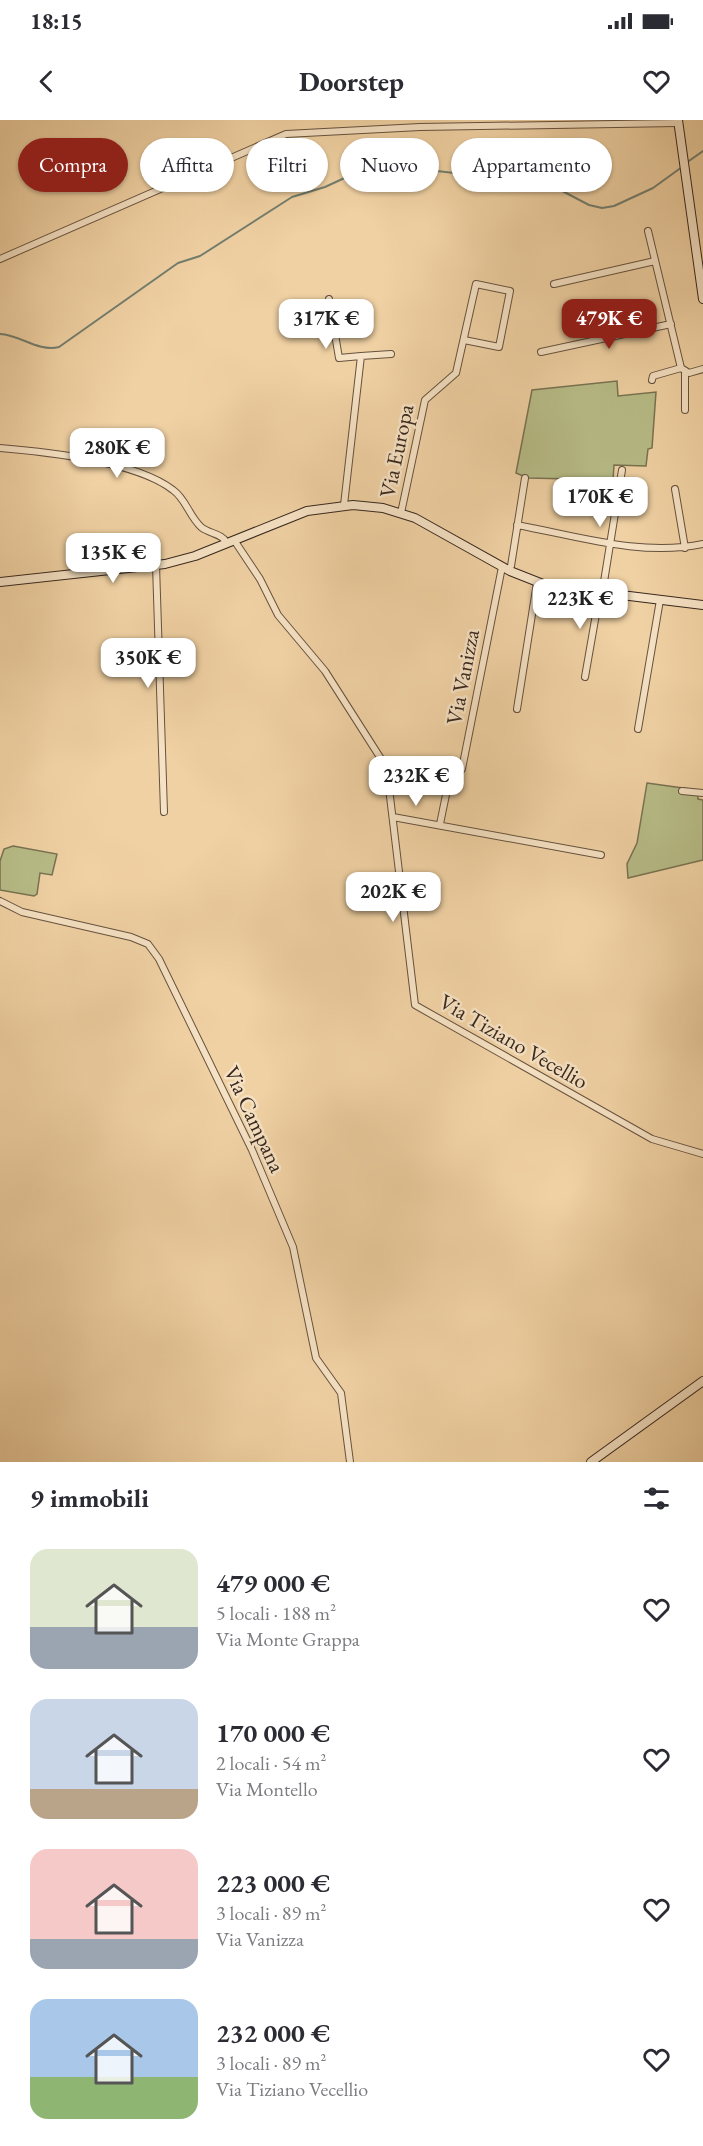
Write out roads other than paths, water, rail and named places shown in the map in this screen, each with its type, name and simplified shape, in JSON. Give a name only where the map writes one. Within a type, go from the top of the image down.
[{"type":"street","points":[[0,259],[286,134],[420,127],[678,122],[703,299]]},
{"type":"street","points":[[648,231],[683,370],[685,410]]},
{"type":"street","points":[[554,284],[655,261]]},
{"type":"street","name":"Via Europa","points":[[401,513],[424,400],[456,373],[476,284],[510,291],[499,347],[464,340]]},
{"type":"street","points":[[329,299],[339,358],[391,354]]},
{"type":"street","points":[[542,352],[671,324]]},
{"type":"street","points":[[344,505],[361,356]]},
{"type":"street","points":[[652,380],[653,376],[703,369]]},
{"type":"street","name":"Via Tiziano Vecellio","points":[[0,448],[93,460],[159,482],[180,496],[201,527],[231,542],[260,579],[278,615],[325,671],[383,762],[393,817],[416,1005],[652,1139],[703,1154]]},
{"type":"street","points":[[585,677],[622,470]]},
{"type":"street","name":"Via Vanizza","points":[[440,824],[448,785],[462,769],[517,525],[525,478]]},
{"type":"street","points":[[675,489],[685,548]]},
{"type":"street","points":[[0,582],[156,565],[195,556],[298,514],[344,505],[374,507],[401,513],[427,523],[537,583],[601,593],[703,604]]},
{"type":"street","points":[[517,525],[652,549],[685,548],[703,544]]},
{"type":"street","points":[[156,565],[164,812]]},
{"type":"street","points":[[517,709],[537,583]]},
{"type":"street","points":[[638,729],[660,600]]},
{"type":"street","points":[[682,791],[703,793]]},
{"type":"street","points":[[393,817],[601,855]]},
{"type":"street","name":"Via Campana","points":[[0,901],[22,912],[131,937],[148,944],[159,959],[252,1150],[293,1248],[315,1358],[341,1393],[350,1462]]},
{"type":"street","points":[[591,1462],[703,1382]]},
{"type":"waterway","points":[[686,163],[703,151]]},
{"type":"waterway","points":[[0,334],[43,347],[59,347],[178,263],[200,256],[292,197],[325,187],[364,169],[385,167],[437,171],[549,184],[589,205],[602,208],[614,206],[653,188],[682,167]]}]
